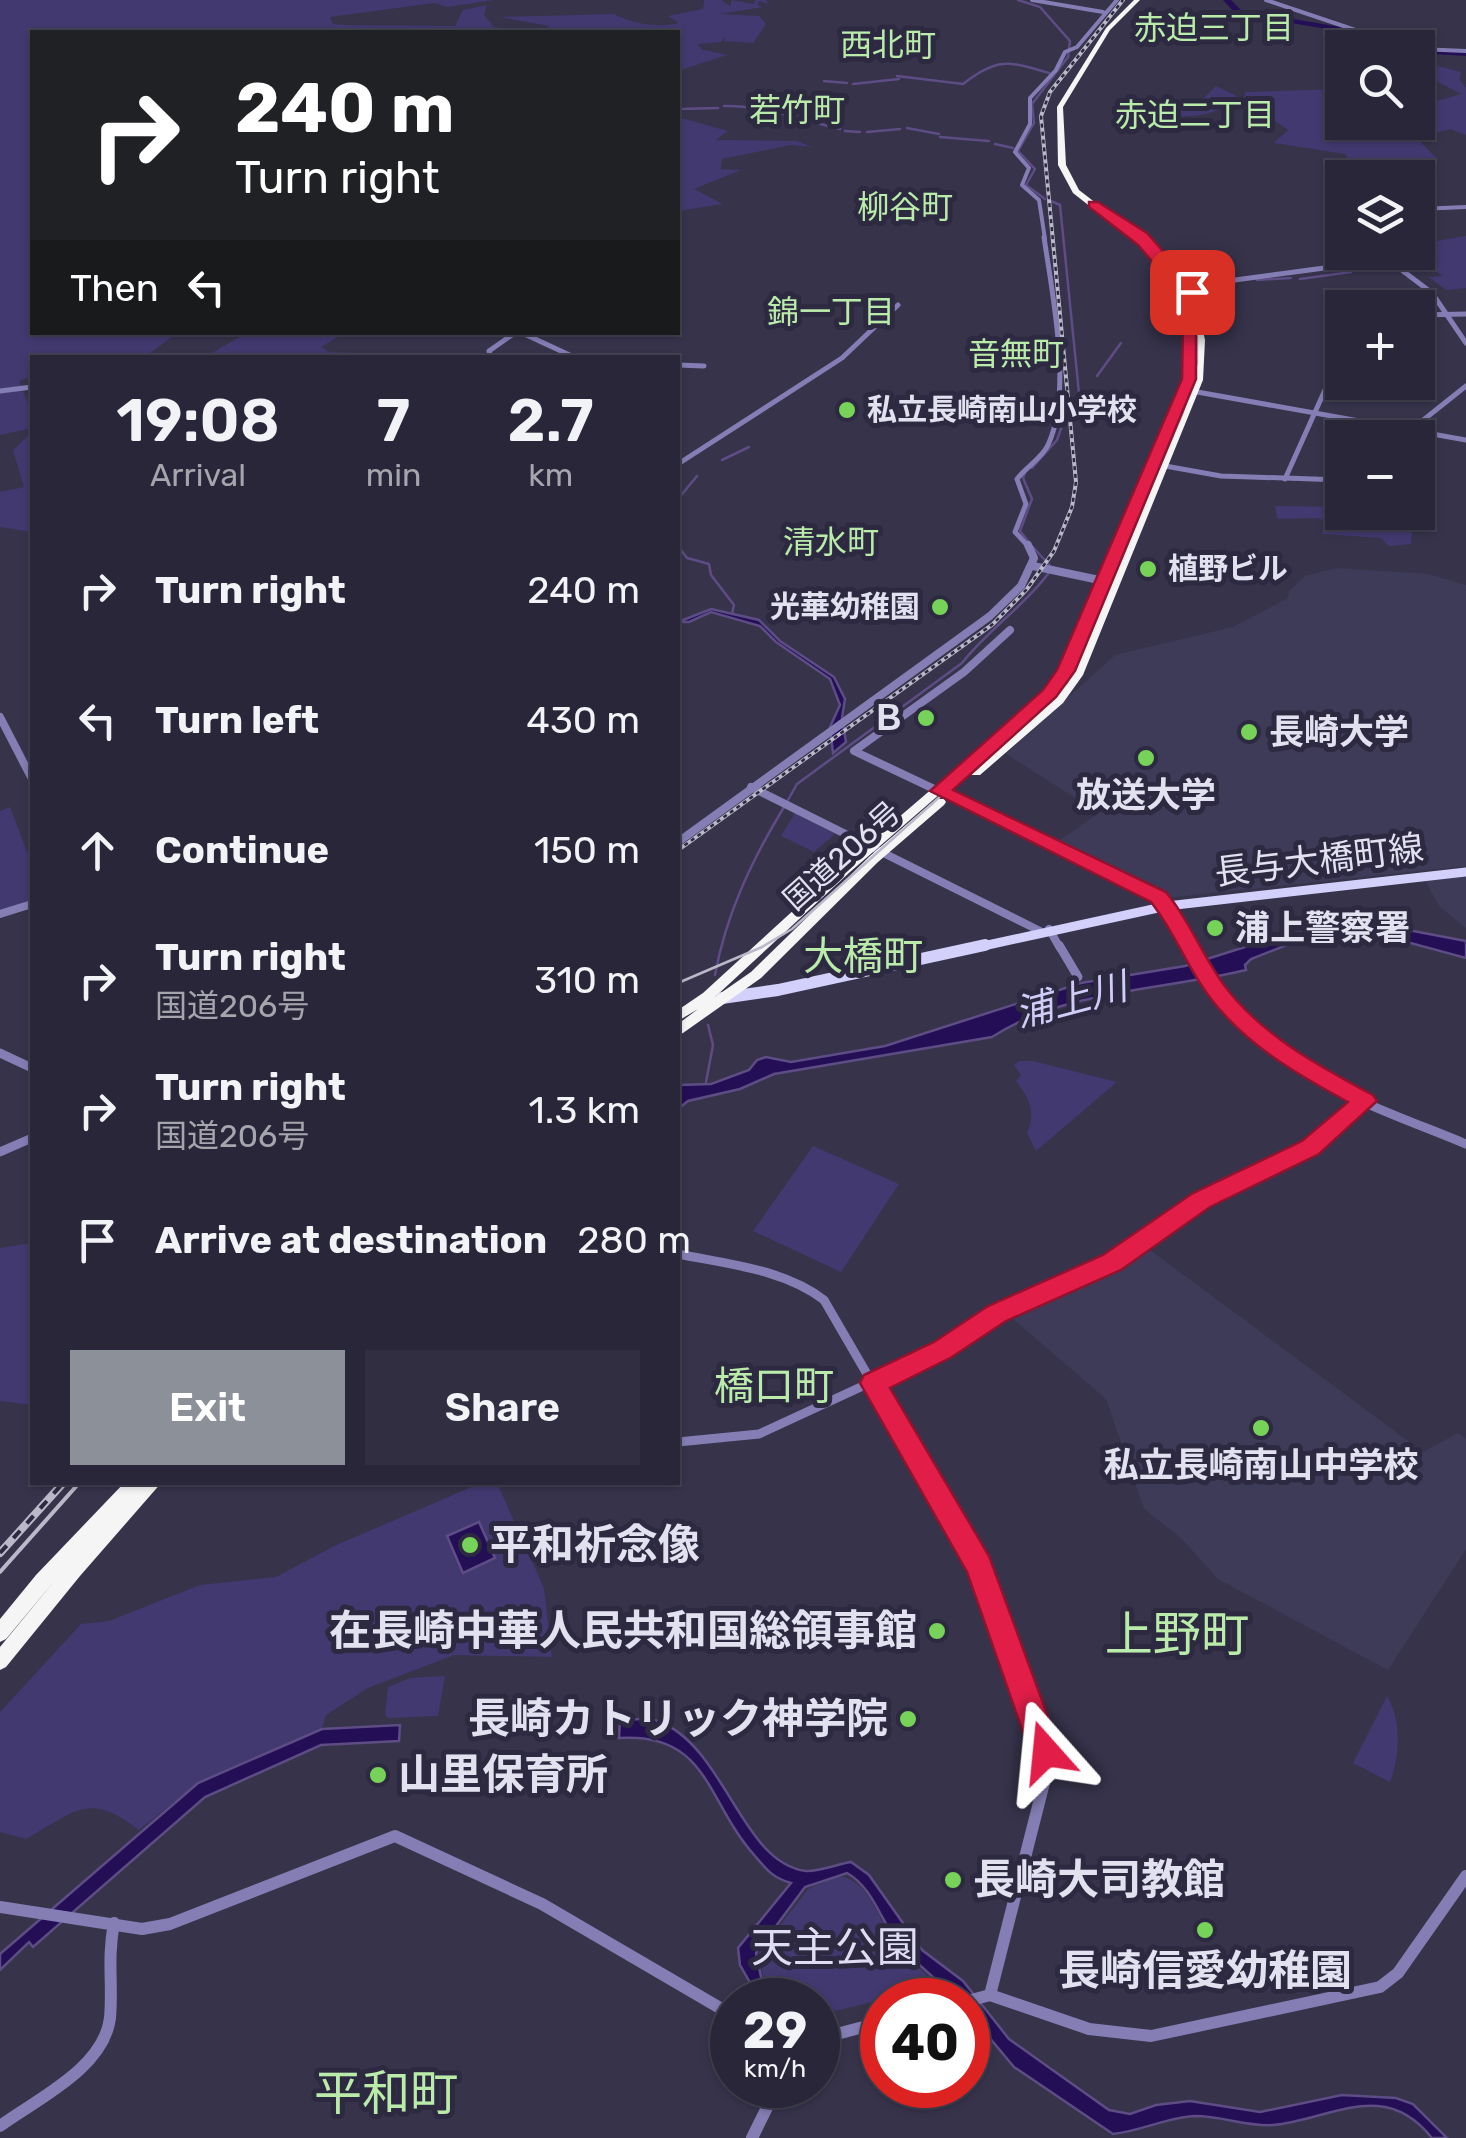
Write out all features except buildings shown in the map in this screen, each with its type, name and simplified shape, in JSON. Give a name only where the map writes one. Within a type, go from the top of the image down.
[{"type":"highway","name":"国道206号","points":[[1137,0],[1108,29],[1060,106],[1058,128],[1065,175],[1093,204],[1142,243],[1182,287],[1191,344],[1190,390]]},
{"type":"highway","name":"国道206号","points":[[680,1015],[708,996],[944,793],[1050,710],[1075,682],[1190,390],[1201,340],[1190,286],[1143,236],[1093,204]]},
{"type":"highway","name":"国道206号","points":[[944,793],[1058,684],[1159,465]]},
{"type":"highway","name":"国道206号","points":[[680,1029],[756,975],[878,850]]},
{"type":"highway","points":[[0,1634],[42,1581],[135,1485]]},
{"type":"highway","points":[[0,1661],[93,1547],[151,1485]]},
{"type":"main road","name":"長与大橋町線","points":[[708,996],[725,999],[778,990],[1167,906],[1466,872]]},
{"type":"main road","points":[[756,975],[778,990]]},
{"type":"street","points":[[1032,0],[1103,12]]},
{"type":"street","points":[[680,840],[974,629],[1004,604],[1033,566],[1033,556],[1014,530],[1013,522],[1026,504],[1017,479],[1048,445],[1058,403],[1040,201],[1022,185],[1030,168],[1015,152],[1030,124],[1030,98],[1103,12],[1118,0]]},
{"type":"street","points":[[1266,0],[1355,30]]},
{"type":"street","points":[[1435,50],[1466,52]]},
{"type":"street","points":[[1435,208],[1466,207]]},
{"type":"street","points":[[1190,286],[1325,268]]},
{"type":"street","points":[[1402,270],[1427,288],[1466,343]]},
{"type":"street","points":[[680,463],[845,356],[898,305]]},
{"type":"street","points":[[1435,313],[1466,314]]},
{"type":"street","points":[[490,355],[489,351],[513,335]]},
{"type":"street","points":[[525,335],[569,355]]},
{"type":"street","points":[[680,366],[704,366]]},
{"type":"street","points":[[0,391],[30,386]]},
{"type":"street","points":[[1284,479],[1289,460],[1303,439],[1325,386]]},
{"type":"street","points":[[1423,420],[1466,386]]},
{"type":"street","points":[[1190,390],[1359,420]]},
{"type":"street","points":[[1435,434],[1466,440]]},
{"type":"street","points":[[1159,465],[1222,476],[1325,480]]},
{"type":"street","points":[[1033,566],[1104,580]]},
{"type":"street","points":[[1010,630],[964,672],[854,750],[1147,890],[1167,906],[1233,1013],[1257,1036],[1305,1069],[1365,1101],[1466,1144]]},
{"type":"street","points":[[0,717],[30,776]]},
{"type":"street","points":[[751,786],[1044,930],[1078,977]]},
{"type":"street","points":[[0,914],[30,905]]},
{"type":"street","points":[[0,1053],[30,1067]]},
{"type":"street","points":[[680,1442],[759,1434],[943,1350],[997,1314],[1112,1262],[1202,1200],[1311,1148],[1365,1101]]},
{"type":"street","points":[[0,1152],[30,1139]]},
{"type":"street","points":[[680,1254],[756,1270],[818,1293],[979,1566],[1046,1752],[1047,1771],[986,1978]]},
{"type":"street","points":[[0,1907],[142,1928],[170,1924],[396,1836],[542,1904],[710,2002]]},
{"type":"street","points":[[990,2001],[1131,2037],[1152,2036],[1380,1987],[1398,1973],[1466,1876]]},
{"type":"street","points":[[0,2126],[87,2063],[106,2038],[112,1996],[108,1956],[114,1923]]},
{"type":"street","points":[[752,2138],[767,2108]]},
{"type":"shaded area","name":"長崎大学","points":[[1337,568],[1428,574],[1466,585],[1466,866],[1167,898],[1056,843],[1099,813],[1006,754],[1115,655],[1233,627],[1288,598],[1289,591],[1305,576]]},
{"type":"shaded area","points":[[1466,874],[1466,928],[1439,906],[1424,878]]},
{"type":"shaded area","points":[[1150,1250],[1423,1452],[1458,1433],[1466,1439],[1466,1549],[1388,1670],[1218,1579],[1181,1538],[1144,1509],[1106,1399],[1013,1319],[1098,1281]]},
{"type":"green space","points":[[0,0],[494,0],[448,7],[434,3],[330,17],[333,24],[455,26],[463,10],[487,5],[484,15],[494,27],[516,30],[30,30],[30,335],[180,335],[145,355],[30,355],[30,377],[19,381],[30,408],[30,428],[0,435]]},
{"type":"green space","points":[[704,0],[721,0],[730,6],[732,0],[754,4],[755,0],[766,0],[769,4],[759,1],[758,5],[763,7],[720,14],[759,16],[766,24],[753,43],[724,41],[726,36],[721,42],[698,44],[701,49],[727,55],[680,70],[680,30],[543,30],[549,26],[500,17],[614,14],[655,25],[679,23],[668,16],[703,9]]},
{"type":"green space","points":[[1435,65],[1461,72],[1460,80],[1466,88],[1466,135],[1450,129],[1435,133],[1435,101],[1461,94],[1435,81]]},
{"type":"green space","points":[[1216,86],[1237,96],[1210,113],[1171,115],[1151,108],[1200,102]]},
{"type":"green space","points":[[1325,90],[1325,140],[1419,140],[1437,159],[1349,160],[1345,154],[1274,143],[1288,130],[1244,100],[1245,92]]},
{"type":"green space","points":[[680,118],[728,131],[716,140],[797,141],[812,147],[791,145],[722,159],[721,169],[741,170],[694,189],[723,204],[680,211]]},
{"type":"green space","points":[[1466,236],[1466,288],[1446,290],[1429,277],[1443,276],[1434,270],[1438,259],[1435,242]]},
{"type":"green space","points":[[243,335],[337,335],[321,347],[329,352],[363,355],[208,355]]},
{"type":"green space","points":[[30,436],[30,532],[0,527],[0,492],[24,487],[13,450]]},
{"type":"green space","points":[[1275,506],[1325,507],[1325,521],[1277,519]]},
{"type":"green space","points":[[1325,527],[1325,530],[1412,530],[1411,544],[1389,546],[1381,538],[1322,534]]},
{"type":"green space","points":[[10,807],[30,860],[30,903],[0,912],[0,811]]},
{"type":"green space","points":[[795,813],[835,834],[814,852],[781,836]]},
{"type":"green space","points":[[1019,1061],[1117,1082],[1036,1151],[1027,1133],[1030,1105],[1016,1081],[1021,1075],[1014,1065]]},
{"type":"green space","points":[[813,1146],[899,1184],[841,1272],[753,1231]]},
{"type":"green space","points":[[30,1243],[30,1405],[0,1401],[0,1248]]},
{"type":"green space","points":[[476,1485],[498,1485],[544,1588],[552,1657],[454,1655],[368,1688],[326,1715],[322,1729],[198,1783],[139,1830],[122,1818],[94,1808],[70,1814],[26,1839],[0,1832],[0,1712],[81,1624],[109,1621],[200,1585],[276,1577],[334,1546]]},
{"type":"green space","points":[[445,1676],[438,1716],[388,1718],[385,1714],[388,1687],[410,1678]]},
{"type":"green space","points":[[1387,1696],[1398,1739],[1390,1782],[1353,1763]]},
{"type":"green space","name":"天主公園","points":[[838,1876],[857,1884],[899,1947],[931,1978],[860,1978],[860,2005],[840,2010],[840,1978],[764,1978],[759,1953],[808,1889]]},
{"type":"water","points":[[711,609],[759,620],[780,641],[834,677],[845,699],[842,718],[846,742],[833,753],[830,727],[840,705],[830,679],[776,642],[760,626],[711,612],[689,622],[680,621]]},
{"type":"water","name":"浦上川","points":[[1371,923],[1466,941],[1466,958],[1403,941],[1344,940],[1327,934],[1302,939],[1251,959],[1246,970],[1082,1000],[1020,1021],[992,1037],[774,1074],[740,1089],[688,1101],[680,1107],[680,1085],[711,1084],[749,1070],[757,1060],[766,1057],[791,1062],[885,1046],[1081,983],[1185,966],[1273,938],[1278,941],[1334,928],[1332,924]]},
{"type":"water","points":[[479,1522],[495,1558],[463,1573],[447,1536]]},
{"type":"water","points":[[620,1720],[654,1720],[681,1735],[701,1754],[765,1848],[784,1863],[806,1871],[851,1862],[869,1875],[922,1950],[959,1978],[934,1978],[905,1951],[870,1895],[847,1873],[805,1887],[756,1953],[762,1978],[747,1978],[740,1965],[738,1948],[791,1883],[771,1873],[755,1856],[689,1758],[671,1746],[649,1739],[619,1738]]},
{"type":"water","points":[[400,1725],[399,1741],[321,1745],[205,1797],[33,1947],[29,1942],[0,1970],[0,1954],[198,1783],[322,1729]]},
{"type":"water","points":[[990,2015],[1009,2039],[1109,2110],[1130,2114],[1156,2105],[1190,2101],[1260,2112],[1342,2095],[1396,2098],[1413,2104],[1447,2138],[1432,2138],[1414,2120],[1376,2106],[1273,2125],[1185,2117],[1113,2134],[1014,2067],[990,2038]]},
{"type":"waterway","points":[[1018,0],[1040,7],[1070,41],[1068,57],[1032,104],[1034,123],[1018,151],[1035,169],[1026,185],[1045,199]]},
{"type":"waterway","points":[[1227,0],[1239,12],[1343,30]]},
{"type":"waterway","points":[[1435,52],[1466,54]]},
{"type":"waterway","points":[[897,76],[963,84],[985,69],[1004,64],[1049,73]]},
{"type":"waterway","points":[[853,84],[899,79]]},
{"type":"waterway","points":[[824,81],[847,83]]},
{"type":"waterway","points":[[724,106],[768,110],[840,129]]},
{"type":"waterway","points":[[680,109],[718,108]]},
{"type":"waterway","points":[[907,128],[939,134]]},
{"type":"waterway","points":[[867,132],[900,129]]},
{"type":"waterway","points":[[845,131],[860,132]]},
{"type":"waterway","points":[[940,137],[989,141]]},
{"type":"waterway","points":[[995,144],[1013,148]]},
{"type":"waterway","points":[[1051,201],[1060,205],[1081,413],[1073,415]]},
{"type":"waterway","points":[[1300,279],[1351,272]]},
{"type":"waterway","points":[[1257,280],[1291,278]]},
{"type":"waterway","points":[[1097,376],[1121,343]]},
{"type":"waterway","points":[[1032,468],[1057,440],[1065,417]]},
{"type":"waterway","points":[[722,460],[749,447]]},
{"type":"waterway","points":[[1025,473],[1023,478],[1032,499],[1020,531],[1028,541]]},
{"type":"waterway","points":[[680,497],[697,476]]},
{"type":"waterway","points":[[1033,547],[1051,567]]},
{"type":"waterway","points":[[680,549],[687,558],[709,564],[711,575],[734,605],[732,614]]},
{"type":"waterway","points":[[788,800],[797,784],[962,663],[1048,574]]},
{"type":"waterway","points":[[715,975],[742,888],[784,807]]},
{"type":"waterway","points":[[706,1082],[713,1045],[708,1025]]},
{"type":"tram line","points":[[680,982],[762,947],[792,929],[1067,683],[1183,412],[1197,363],[1197,338],[1186,287],[1145,241],[1101,209]]},
{"type":"tram line","points":[[0,1572],[77,1485]]},
{"type":"railway","points":[[680,849],[993,624],[1027,589],[1054,551],[1072,507],[1076,482],[1041,116],[1050,92],[1123,0]]},
{"type":"railway","points":[[0,1553],[61,1485]]},
{"type":"place","name":"私立長崎南山小学校","points":[[847,410]]},
{"type":"place","name":"植野ビル","points":[[1148,569]]},
{"type":"place","name":"光華幼稚園","points":[[940,607]]},
{"type":"place","name":"Ｂ","points":[[926,718]]},
{"type":"place","name":"長崎大学","points":[[1249,732]]},
{"type":"place","name":"放送大学","points":[[1146,758]]},
{"type":"place","name":"浦上警察署","points":[[1215,928]]},
{"type":"place","name":"私立長崎南山中学校","points":[[1261,1428]]},
{"type":"place","name":"平和祈念像","points":[[470,1545]]},
{"type":"place","name":"在長崎中華人民共和国総領事館","points":[[937,1631]]},
{"type":"place","name":"長崎カトリック神学院","points":[[908,1719]]},
{"type":"place","name":"山里保育所","points":[[378,1775]]},
{"type":"place","name":"長崎大司教館","points":[[953,1880]]},
{"type":"place","name":"長崎信愛幼稚園","points":[[1205,1930]]},
{"type":"district","name":"赤迫三丁目","points":[[1214,28]]},
{"type":"district","name":"西北町","points":[[888,45]]},
{"type":"district","name":"若竹町","points":[[797,110]]},
{"type":"district","name":"赤迫二丁目","points":[[1195,115]]},
{"type":"district","name":"柳谷町","points":[[905,207]]},
{"type":"district","name":"錦一丁目","points":[[831,312]]},
{"type":"district","name":"音無町","points":[[1016,354]]},
{"type":"district","name":"清水町","points":[[831,542]]},
{"type":"district","name":"大橋町","points":[[863,956]]},
{"type":"district","name":"橋口町","points":[[774,1386]]},
{"type":"district","name":"上野町","points":[[1177,1634]]},
{"type":"district","name":"平和町","points":[[386,2093]]},
{"type":"route","points":[[1046,1752],[979,1566],[873,1383],[943,1350],[997,1314],[1112,1262],[1202,1200],[1311,1148],[1365,1101],[1305,1069],[1238,1018],[1213,986],[1175,917],[1158,897],[940,791],[1050,694],[1066,671],[1189,379],[1190,324],[1182,287],[1135,236],[1093,204],[1143,236],[1182,276],[1192,292]]}]
